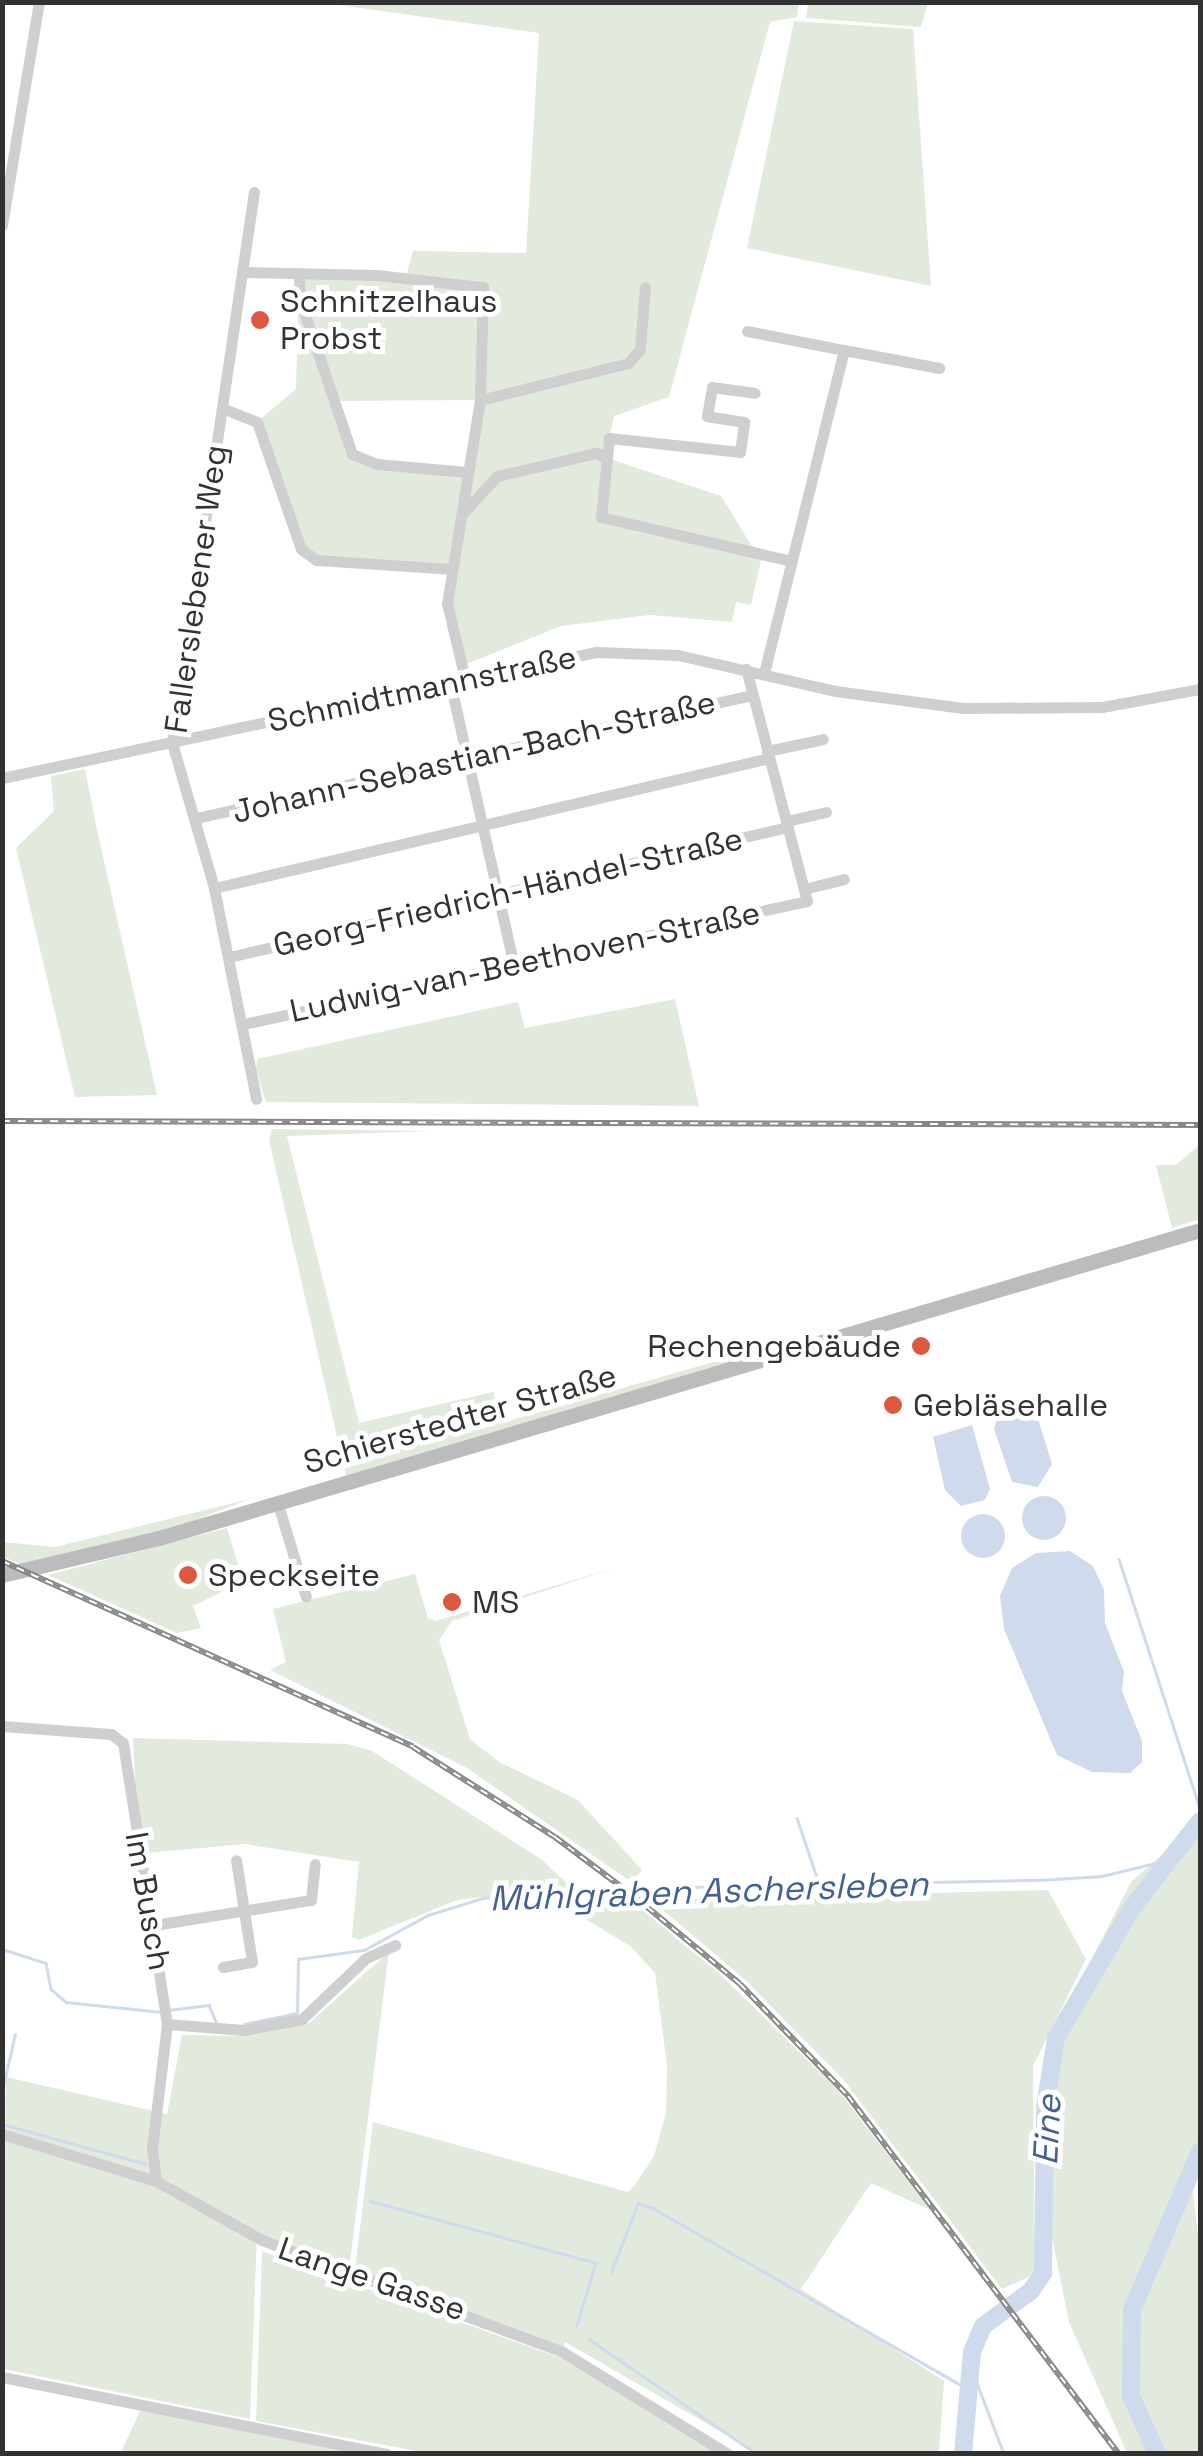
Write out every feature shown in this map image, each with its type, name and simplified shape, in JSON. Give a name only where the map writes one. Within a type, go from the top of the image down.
[{"type":"street","points":[[2,225],[39,2]]},
{"type":"street","name":"Fallerslebener Weg","points":[[254,192],[172,742],[214,888],[256,1099]]},
{"type":"street","points":[[243,272],[476,284],[487,294],[480,400],[447,603],[465,679]]},
{"type":"street","points":[[299,273],[300,300],[352,454],[377,464],[467,472]]},
{"type":"street","points":[[480,400],[628,363],[640,349],[646,287]]},
{"type":"street","points":[[747,331],[939,368]]},
{"type":"street","points":[[764,673],[844,350]]},
{"type":"street","points":[[756,394],[712,387],[707,416],[744,422],[740,452],[610,438],[601,517],[791,561]]},
{"type":"street","points":[[222,408],[257,422],[301,549],[316,560],[450,569]]},
{"type":"street","points":[[458,518],[496,476],[596,453],[607,458]]},
{"type":"street","name":"Schmidtmannstraße","points":[[2,778],[596,652],[678,655],[903,702],[1023,712],[1200,689]]},
{"type":"street","points":[[746,668],[805,895]]},
{"type":"street","points":[[450,682],[513,962]]},
{"type":"street","name":"Johann-Sebastian-Bach-Straße","points":[[196,818],[752,695]]},
{"type":"street","points":[[214,888],[482,826],[823,739]]},
{"type":"street","name":"Georg-Friedrich-Händel-Straße","points":[[228,957],[826,812]]},
{"type":"street","name":"Ludwig-van-Beethoven-Straße","points":[[244,1024],[805,895],[844,879]]},
{"type":"street","name":"Schierstedter Straße","points":[[2,1575],[159,1538],[1200,1230]]},
{"type":"street","name":"Schierstedter Straße","points":[[277,1502],[306,1596]]},
{"type":"street","name":"Im Busch","points":[[2,1726],[111,1734],[123,1742],[148,1926],[166,2016],[152,2148],[156,2181]]},
{"type":"street","points":[[223,1966],[252,1962],[236,1860]]},
{"type":"street","points":[[148,1926],[312,1900],[314,1864]]},
{"type":"street","points":[[166,2016],[244,2030],[302,2019],[366,1958],[396,1945]]},
{"type":"street","name":"Lange Gasse","points":[[2,2134],[156,2181],[262,2240],[561,2350],[728,2454]]},
{"type":"street","points":[[2,2376],[386,2454]]},
{"type":"shaded area","points":[[808,2],[928,3],[921,27],[806,18]]},
{"type":"shaded area","points":[[324,3],[799,3],[797,17],[770,22],[669,397],[614,416],[607,458],[721,496],[761,561],[751,605],[736,602],[732,622],[649,615],[561,626],[462,666],[447,603],[450,569],[316,560],[301,549],[257,422],[296,389],[299,273],[405,280],[413,251],[526,253],[539,33]],"holes":[[[479,400],[466,472],[359,460],[334,401]]]},
{"type":"shaded area","points":[[794,21],[913,29],[931,286],[747,248]]},
{"type":"shaded area","points":[[85,769],[157,1095],[75,1097],[16,848],[54,811],[51,776]]},
{"type":"shaded area","points":[[675,999],[699,1106],[266,1102],[256,1070],[257,1059],[518,1002],[525,1028]]},
{"type":"shaded area","points":[[272,1129],[434,1131],[287,1136],[359,1423],[493,1392],[501,1423],[741,1354],[740,1361],[346,1476],[269,1140]]},
{"type":"shaded area","points":[[1200,1144],[1200,1219],[1172,1228],[1156,1165],[1176,1165]]},
{"type":"shaded area","points":[[250,1499],[162,1533],[23,1565],[3,1557],[2,1542],[55,1547]]},
{"type":"shaded area","points":[[227,1528],[243,1581],[193,1606],[201,1628],[177,1633],[48,1575]]},
{"type":"shaded area","points":[[615,1568],[452,1621],[439,1640],[470,1739],[499,1762],[578,1800],[642,1870],[627,1879],[467,1768],[270,1670],[286,1662],[273,1609],[415,1574],[428,1618],[435,1621]]},
{"type":"shaded area","points":[[133,1738],[348,1744],[372,1751],[541,1859],[571,1887],[457,1900],[359,1940],[352,1937],[359,1862],[245,1844],[138,1854]]},
{"type":"shaded area","points":[[1200,1821],[1200,2139],[1189,2156],[1200,2253],[1200,2453],[1127,2453],[1069,2322],[1045,2202],[1045,2095],[1061,2019],[1131,1882]]},
{"type":"shaded area","points":[[1048,1890],[1086,1959],[1033,2066],[1035,2274],[1002,2289],[843,2079],[743,1978],[651,1900]]},
{"type":"shaded area","points":[[629,1899],[722,1976],[838,2090],[930,2210],[871,2183],[801,2289],[944,2381],[939,2453],[758,2453],[565,2342],[561,2351],[354,2277],[373,2122],[628,2192],[634,2186],[654,2156],[666,2113],[667,2065],[655,1973],[630,1946],[574,1912]]},
{"type":"shaded area","points":[[389,1952],[349,2270],[257,2235],[250,2419],[3,2369],[6,2077],[167,2114],[182,2035],[242,2036],[309,2023]]},
{"type":"shaded area","points":[[262,2251],[564,2359],[718,2453],[427,2453],[256,2421]]},
{"type":"shaded area","points":[[143,2405],[386,2454],[120,2454]]},
{"type":"water","points":[[1019,1407],[1035,1409],[1052,1464],[1038,1487],[1012,1482],[994,1429],[999,1413],[1015,1416]]},
{"type":"water","points":[[972,1425],[990,1489],[985,1500],[961,1506],[945,1490],[933,1437]]},
{"type":"water","points":[[1044,1496],[1060,1502],[1066,1518],[1060,1534],[1044,1540],[1028,1534],[1022,1518],[1028,1502]]},
{"type":"water","points":[[983,1514],[999,1520],[1005,1536],[999,1552],[983,1558],[967,1552],[961,1536],[967,1520]]},
{"type":"water","points":[[1070,1551],[1093,1566],[1104,1590],[1105,1623],[1124,1672],[1122,1691],[1142,1741],[1142,1762],[1130,1773],[1092,1772],[1057,1755],[1004,1629],[1000,1596],[1012,1568],[1036,1553]]},
{"type":"waterway","points":[[1119,1559],[1200,1808]]},
{"type":"waterway","points":[[797,1818],[819,1883]]},
{"type":"waterway","name":"Eine","points":[[963,2454],[972,2352],[983,2326],[1031,2291],[1043,2273],[1045,2107],[1056,2038],[1132,1908],[1200,1821]]},
{"type":"waterway","name":"Mühlgraben Aschersleben","points":[[244,2024],[297,2013],[298,1959],[364,1950],[428,1915],[483,1898],[549,1890],[1039,1880],[1102,1876],[1164,1861]]},
{"type":"waterway","name":"Mühlgraben Aschersleben","points":[[2,1949],[46,1963],[51,1989],[66,2002],[161,2012]]},
{"type":"waterway","name":"Mühlgraben Aschersleben","points":[[168,2010],[209,2005],[217,2024]]},
{"type":"waterway","points":[[2,2091],[15,2034]]},
{"type":"waterway","points":[[2,2124],[146,2164]]},
{"type":"waterway","points":[[1157,2454],[1131,2396],[1132,2310],[1200,2151]]},
{"type":"waterway","points":[[370,2201],[596,2263],[577,2325]]},
{"type":"waterway","points":[[611,2272],[638,2203],[653,2208],[969,2390]]},
{"type":"waterway","points":[[589,2339],[757,2454]]},
{"type":"waterway","points":[[971,2367],[1004,2454]]},
{"type":"railway","points":[[2,1121],[1200,1125]]},
{"type":"railway","points":[[2,1561],[413,1747],[555,1837],[635,1897],[740,1984],[848,2096],[1119,2454]]},
{"type":"place","name":"Schnitzelhaus Probst","points":[[260,320]]},
{"type":"place","name":"Rechengebäude","points":[[921,1346]]},
{"type":"place","name":"Gebläsehalle","points":[[893,1405]]},
{"type":"place","name":"Speckseite","points":[[188,1575]]},
{"type":"place","name":"MS","points":[[452,1602]]}]
